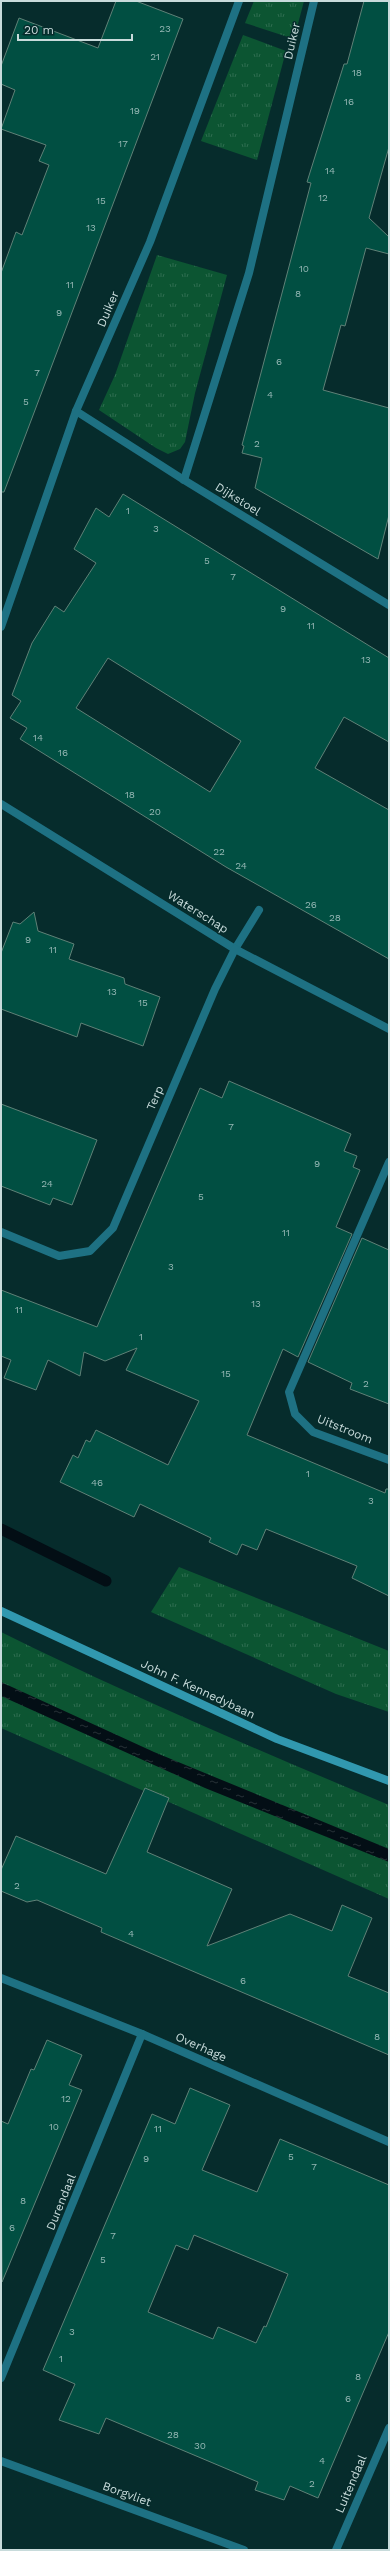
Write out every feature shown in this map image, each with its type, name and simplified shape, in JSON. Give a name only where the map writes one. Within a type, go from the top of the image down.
[{"type":"main road","name":"John F. Kennedybaan","points":[[1,1611],[277,1739],[389,1781]]},
{"type":"street","name":"Duiker","points":[[1,627],[76,411],[150,242],[239,1]]},
{"type":"street","name":"Duiker","points":[[184,480],[249,273],[314,1]]},
{"type":"street","name":"Dijkstoel","points":[[76,411],[184,480],[389,605]]},
{"type":"street","name":"Waterschap","points":[[1,804],[236,949],[389,1029]]},
{"type":"street","name":"Terp","points":[[1,1232],[59,1256],[90,1251],[113,1228],[215,989],[259,910]]},
{"type":"street","name":"Uitstroom","points":[[389,1162],[289,1392],[295,1414],[312,1432],[389,1460]]},
{"type":"street","name":"Overhage","points":[[1,1978],[142,2034],[389,2142]]},
{"type":"street","name":"Durendaal","points":[[1,2378],[142,2034]]},
{"type":"street","name":"Luitendaal","points":[[336,2550],[389,2428]]},
{"type":"street","name":"Borgvliet","points":[[1,2461],[244,2550]]},
{"type":"green space","points":[[254,1],[304,1],[294,39],[245,23]]},
{"type":"green space","points":[[243,35],[286,51],[257,160],[201,141]]},
{"type":"green space","points":[[157,255],[227,275],[195,393],[185,442],[180,449],[168,454],[156,448],[99,410],[115,375]]},
{"type":"green space","points":[[179,1567],[389,1651],[389,1712],[336,1694],[151,1612]]},
{"type":"green space","points":[[1,1632],[145,1700],[389,1805],[389,1899],[1,1728]]},
{"type":"water","points":[[1,1682],[154,1752],[389,1849],[389,1862],[205,1788],[1,1696]]},
{"type":"building","points":[[116,1],[136,1],[183,19],[4,492],[1,492],[1,273],[16,232],[22,235],[49,165],[39,161],[46,145],[1,129],[15,90],[1,84],[1,66],[19,18],[98,48]]},
{"type":"building","points":[[364,1],[389,1],[389,147],[369,218],[389,237],[389,254],[366,248],[345,326],[341,325],[323,390],[389,408],[389,515],[378,559],[255,488],[262,458],[242,453],[244,446],[242,445],[311,183],[307,182],[344,64],[347,64]]},
{"type":"building","points":[[123,494],[389,658],[389,742],[344,717],[315,768],[389,810],[389,959],[226,867],[20,739],[27,728],[10,718],[21,701],[12,695],[32,643],[55,606],[64,612],[96,563],[74,549],[96,508],[109,517]],"holes":[[[108,658],[241,741],[210,792],[76,708]]]},
{"type":"building","points":[[34,912],[38,931],[74,944],[69,959],[124,978],[125,984],[160,997],[143,1046],[81,1023],[77,1037],[1,1009],[1,953],[13,922],[20,924]]},
{"type":"building","points":[[229,1081],[351,1134],[344,1151],[357,1156],[353,1167],[360,1170],[336,1227],[352,1234],[298,1357],[283,1349],[247,1435],[385,1493],[386,1489],[389,1489],[389,1596],[352,1578],[357,1566],[266,1529],[257,1550],[242,1544],[237,1555],[209,1542],[211,1538],[140,1504],[134,1517],[60,1482],[73,1455],[78,1458],[86,1440],[90,1442],[96,1430],[168,1465],[199,1401],[126,1370],[137,1348],[105,1361],[84,1352],[80,1376],[48,1360],[36,1390],[4,1378],[11,1360],[1,1356],[1,1290],[97,1327],[200,1088],[222,1098]]},
{"type":"building","points":[[1,1104],[97,1140],[72,1205],[53,1198],[50,1205],[1,1186]]},
{"type":"building","points":[[362,1238],[389,1250],[389,1404],[350,1389],[352,1383],[308,1362]]},
{"type":"building","points":[[145,1788],[169,1798],[147,1852],[232,1889],[207,1946],[290,1914],[332,1931],[342,1905],[372,1918],[348,1976],[389,1993],[389,2055],[101,1932],[102,1928],[37,1900],[27,1902],[1,1891],[1,1870],[16,1836],[106,1874]]},
{"type":"building","points":[[47,2040],[82,2055],[69,2085],[82,2090],[2,2282],[1,2121],[8,2124],[31,2069],[34,2070]]},
{"type":"building","points":[[190,2088],[230,2105],[202,2170],[257,2192],[280,2139],[389,2185],[389,2332],[318,2498],[290,2486],[284,2500],[255,2490],[258,2482],[106,2418],[99,2434],[59,2420],[75,2384],[43,2370],[152,2114],[175,2124]],"holes":[[[194,2235],[288,2274],[266,2327],[264,2326],[256,2343],[218,2327],[213,2339],[148,2312],[176,2245],[188,2250]]]},
{"type":"waterway","points":[[1,1529],[106,1581]]}]
